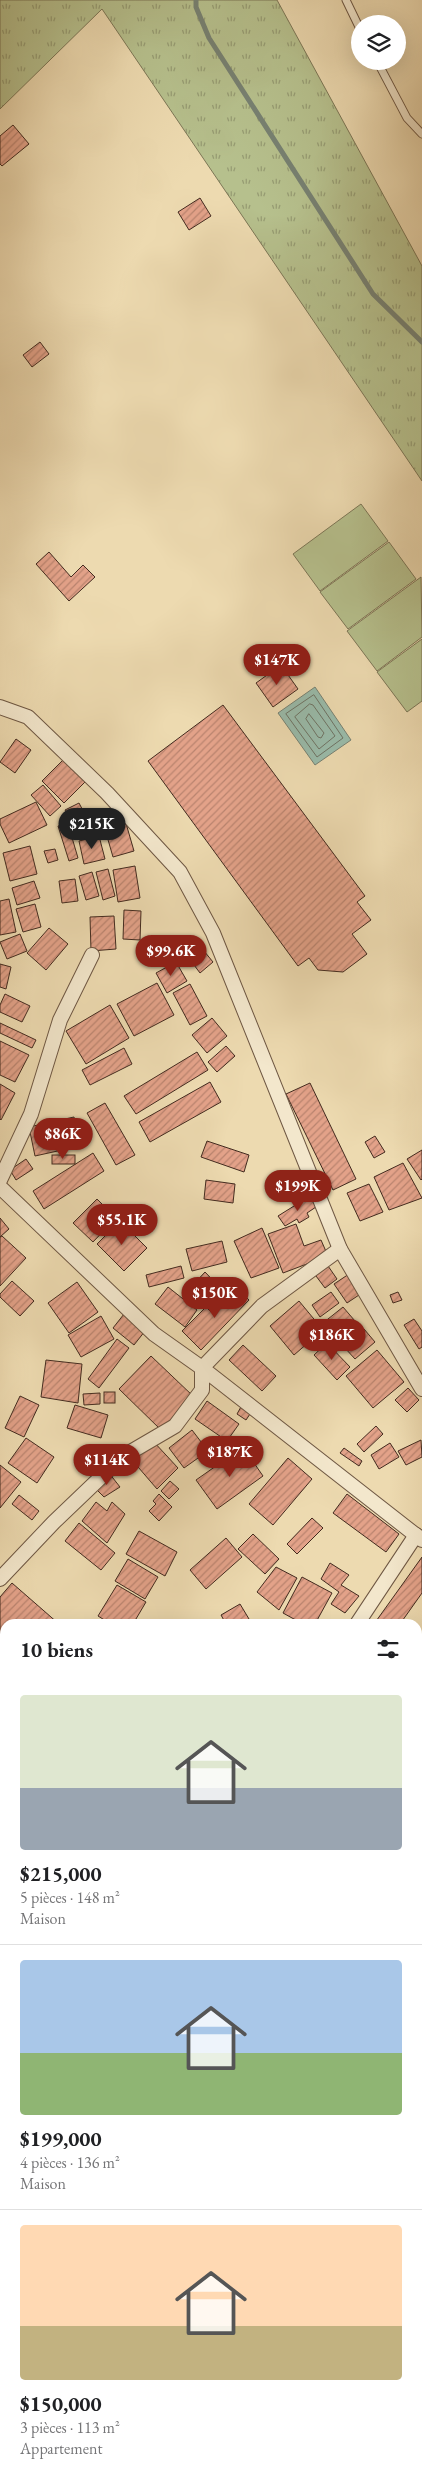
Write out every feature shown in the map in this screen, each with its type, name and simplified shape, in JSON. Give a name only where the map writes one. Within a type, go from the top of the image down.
[{"type":"street","points":[[0,707],[28,717],[107,793],[180,872],[213,933],[340,1249],[422,1389]]},
{"type":"street","points":[[0,1180],[31,1114],[60,1020],[92,955]]},
{"type":"street","points":[[0,1187],[154,1334],[202,1368],[419,1537],[361,1619]]},
{"type":"street","points":[[0,1579],[54,1522],[122,1457],[175,1426],[202,1390],[202,1368],[262,1306],[340,1249]]},
{"type":"lane","points":[[346,0],[353,15]]},
{"type":"lane","points":[[382,70],[407,118],[422,134]]},
{"type":"green space","points":[[0,0],[277,0],[422,266],[422,481],[102,9],[0,109]]},
{"type":"green space","points":[[361,504],[388,541],[320,591],[293,554]]},
{"type":"green space","points":[[389,542],[416,579],[348,629],[320,592]]},
{"type":"green space","points":[[421,577],[422,637],[377,671],[347,631]]},
{"type":"green space","points":[[422,639],[422,701],[407,712],[377,672]]},
{"type":"water","points":[[315,687],[351,740],[315,765],[278,713]]},
{"type":"building","points":[[13,125],[29,144],[2,166],[0,164],[0,136]]},
{"type":"building","points":[[200,198],[211,216],[189,230],[178,212]]},
{"type":"building","points":[[40,342],[49,354],[32,367],[23,355]]},
{"type":"building","points":[[49,552],[71,577],[83,565],[95,577],[69,601],[36,564]]},
{"type":"building","points":[[281,665],[298,689],[273,707],[256,683]]},
{"type":"building","points":[[223,705],[365,896],[357,902],[371,920],[352,934],[367,954],[343,972],[318,970],[309,958],[298,966],[148,761]]},
{"type":"building","points":[[16,739],[31,750],[15,773],[0,762]]},
{"type":"building","points":[[63,760],[85,782],[64,803],[42,781]]},
{"type":"building","points":[[43,785],[61,806],[50,816],[31,795]]},
{"type":"building","points":[[36,802],[47,825],[9,843],[0,824],[0,819]]},
{"type":"building","points":[[79,803],[90,824],[77,831],[65,810]]},
{"type":"building","points":[[123,813],[134,851],[113,857],[102,819]]},
{"type":"building","points":[[68,824],[78,858],[69,861],[58,826]]},
{"type":"building","points":[[99,836],[105,859],[84,864],[79,841]]},
{"type":"building","points":[[30,846],[37,874],[10,881],[3,853]]},
{"type":"building","points":[[55,849],[58,860],[48,863],[44,851]]},
{"type":"building","points":[[135,866],[140,898],[118,902],[113,870]]},
{"type":"building","points":[[108,869],[115,896],[103,900],[96,872]]},
{"type":"building","points":[[92,872],[99,896],[86,900],[79,876]]},
{"type":"building","points":[[75,879],[78,901],[62,903],[59,881]]},
{"type":"building","points":[[34,881],[40,898],[17,905],[12,888]]},
{"type":"building","points":[[9,899],[16,932],[0,935],[0,901]]},
{"type":"building","points":[[35,904],[41,927],[23,932],[16,909]]},
{"type":"building","points":[[124,910],[141,911],[140,940],[123,939]]},
{"type":"building","points":[[114,916],[116,949],[91,951],[90,917]]},
{"type":"building","points":[[49,928],[68,944],[46,970],[27,953]]},
{"type":"building","points":[[20,934],[27,951],[7,959],[0,942]]},
{"type":"building","points":[[204,951],[213,962],[200,973],[191,961]]},
{"type":"building","points":[[176,962],[187,981],[167,993],[156,973]]},
{"type":"building","points":[[0,964],[11,967],[6,989],[0,987]]},
{"type":"building","points":[[157,983],[174,1015],[134,1036],[117,1004]]},
{"type":"building","points":[[190,984],[207,1016],[190,1025],[173,993]]},
{"type":"building","points":[[5,994],[30,1006],[22,1022],[0,1012],[0,1005]]},
{"type":"building","points":[[110,1005],[129,1038],[86,1064],[66,1031]]},
{"type":"building","points":[[212,1018],[227,1036],[207,1053],[192,1035]]},
{"type":"building","points":[[0,1023],[36,1040],[32,1048],[0,1033]]},
{"type":"building","points":[[0,1041],[29,1055],[15,1082],[0,1075]]},
{"type":"building","points":[[226,1046],[235,1056],[217,1072],[208,1062]]},
{"type":"building","points":[[124,1048],[132,1064],[90,1085],[82,1070]]},
{"type":"building","points":[[197,1052],[208,1070],[136,1114],[124,1096]]},
{"type":"building","points":[[210,1082],[221,1102],[150,1142],[139,1122]]},
{"type":"building","points":[[310,1083],[356,1179],[333,1190],[286,1094]]},
{"type":"building","points":[[0,1084],[15,1093],[1,1120],[0,1119]]},
{"type":"building","points":[[105,1103],[135,1155],[116,1165],[87,1113]]},
{"type":"building","points":[[74,1117],[80,1146],[35,1156],[29,1127]]},
{"type":"building","points":[[375,1136],[385,1152],[374,1158],[365,1142]]},
{"type":"building","points":[[207,1141],[249,1155],[244,1172],[201,1157]]},
{"type":"building","points":[[422,1150],[422,1179],[421,1180],[407,1159]]},
{"type":"building","points":[[93,1153],[104,1171],[44,1209],[33,1191]]},
{"type":"building","points":[[52,1155],[75,1155],[75,1164],[52,1164]]},
{"type":"building","points":[[26,1159],[33,1169],[16,1180],[10,1170]]},
{"type":"building","points":[[403,1163],[422,1198],[389,1210],[374,1177]]},
{"type":"building","points":[[206,1180],[235,1184],[233,1203],[204,1199]]},
{"type":"building","points":[[369,1184],[383,1212],[360,1221],[347,1193]]},
{"type":"building","points":[[310,1196],[316,1207],[307,1213],[309,1217],[299,1223],[297,1219],[285,1226],[278,1216]]},
{"type":"building","points":[[97,1199],[116,1218],[93,1242],[73,1223]]},
{"type":"building","points":[[0,1218],[9,1229],[0,1237]]},
{"type":"building","points":[[120,1221],[147,1248],[124,1271],[97,1244]]},
{"type":"building","points":[[296,1224],[304,1246],[321,1240],[328,1256],[283,1273],[268,1234]]},
{"type":"building","points":[[262,1228],[279,1268],[251,1278],[234,1241]]},
{"type":"building","points":[[2,1236],[26,1258],[0,1286],[0,1237]]},
{"type":"building","points":[[222,1241],[227,1262],[192,1271],[186,1249]]},
{"type":"building","points":[[326,1263],[337,1279],[325,1288],[313,1272]]},
{"type":"building","points":[[181,1266],[184,1278],[149,1287],[146,1275]]},
{"type":"building","points":[[205,1272],[226,1294],[212,1307],[192,1286]]},
{"type":"building","points":[[349,1274],[362,1293],[347,1303],[334,1284]]},
{"type":"building","points":[[12,1281],[34,1301],[20,1316],[0,1297],[0,1294]]},
{"type":"building","points":[[77,1282],[98,1312],[69,1333],[48,1303]]},
{"type":"building","points":[[233,1284],[249,1300],[201,1350],[182,1331],[206,1307],[214,1315],[231,1297],[226,1292]]},
{"type":"building","points":[[168,1287],[197,1310],[185,1327],[155,1304]]},
{"type":"building","points":[[331,1292],[339,1303],[320,1317],[312,1305]]},
{"type":"building","points":[[398,1292],[402,1300],[393,1303],[390,1295]]},
{"type":"building","points":[[299,1301],[323,1330],[294,1355],[270,1326]]},
{"type":"building","points":[[343,1307],[355,1321],[335,1338],[323,1323]]},
{"type":"building","points":[[124,1314],[145,1331],[134,1345],[113,1328]]},
{"type":"building","points":[[101,1316],[114,1339],[81,1357],[68,1335]]},
{"type":"building","points":[[414,1319],[422,1331],[422,1347],[419,1349],[404,1325]]},
{"type":"building","points":[[364,1329],[375,1342],[355,1359],[344,1347]]},
{"type":"building","points":[[117,1339],[129,1348],[99,1388],[88,1379]]},
{"type":"building","points":[[327,1343],[350,1367],[337,1380],[314,1355]]},
{"type":"building","points":[[243,1345],[276,1376],[262,1391],[229,1360]]},
{"type":"building","points":[[377,1350],[404,1382],[373,1408],[346,1376]]},
{"type":"building","points":[[151,1356],[193,1396],[161,1430],[119,1389]]},
{"type":"building","points":[[46,1360],[82,1364],[78,1403],[41,1397]]},
{"type":"building","points":[[408,1388],[419,1400],[407,1412],[395,1400]]},
{"type":"building","points":[[104,1392],[115,1392],[115,1403],[104,1403]]},
{"type":"building","points":[[100,1393],[100,1404],[84,1405],[83,1394]]},
{"type":"building","points":[[20,1396],[39,1405],[24,1437],[5,1428]]},
{"type":"building","points":[[207,1401],[239,1424],[227,1441],[195,1419]]},
{"type":"building","points":[[75,1405],[108,1415],[101,1438],[67,1428]]},
{"type":"building","points":[[242,1405],[252,1411],[246,1420],[237,1414]]},
{"type":"building","points":[[376,1426],[383,1434],[364,1452],[357,1444]]},
{"type":"building","points":[[192,1430],[208,1451],[184,1468],[169,1448]]},
{"type":"building","points":[[26,1438],[54,1457],[37,1483],[8,1463]]},
{"type":"building","points":[[421,1440],[422,1457],[406,1465],[398,1451]]},
{"type":"building","points":[[153,1441],[178,1468],[157,1489],[132,1460]]},
{"type":"building","points":[[390,1443],[399,1457],[379,1469],[371,1455]]},
{"type":"building","points":[[243,1447],[263,1476],[217,1509],[196,1480]]},
{"type":"building","points":[[344,1448],[362,1461],[359,1466],[340,1453]]},
{"type":"building","points":[[288,1458],[312,1479],[273,1525],[249,1504]]},
{"type":"building","points":[[0,1465],[21,1482],[0,1508]]},
{"type":"building","points":[[109,1473],[120,1487],[104,1497],[94,1487]]},
{"type":"building","points":[[170,1481],[179,1489],[169,1499],[161,1491]]},
{"type":"building","points":[[159,1494],[172,1507],[159,1521],[149,1511],[156,1504],[153,1501]]},
{"type":"building","points":[[347,1494],[399,1534],[386,1552],[333,1513]]},
{"type":"building","points":[[19,1495],[39,1511],[32,1520],[12,1504]]},
{"type":"building","points":[[96,1502],[107,1511],[112,1502],[125,1514],[107,1543],[82,1521]]},
{"type":"building","points":[[312,1518],[323,1528],[297,1554],[287,1544]]},
{"type":"building","points":[[79,1523],[115,1553],[101,1570],[65,1541]]},
{"type":"building","points":[[139,1531],[177,1552],[165,1576],[126,1554]]},
{"type":"building","points":[[253,1534],[279,1559],[265,1574],[238,1549]]},
{"type":"building","points":[[226,1538],[242,1557],[206,1589],[190,1570]]},
{"type":"building","points":[[422,1557],[422,1593],[404,1619],[378,1619]]},
{"type":"building","points":[[128,1559],[158,1577],[145,1599],[115,1581]]},
{"type":"building","points":[[330,1563],[349,1575],[341,1585],[359,1596],[345,1613],[331,1604],[339,1592],[321,1579]]},
{"type":"building","points":[[276,1567],[297,1578],[279,1610],[257,1592]]},
{"type":"building","points":[[302,1577],[332,1593],[318,1619],[294,1619],[283,1613]]},
{"type":"building","points":[[12,1583],[53,1619],[0,1619],[0,1597]]},
{"type":"building","points":[[117,1585],[146,1602],[136,1619],[103,1619],[98,1616]]},
{"type":"building","points":[[240,1604],[249,1619],[223,1619],[221,1615]]},
{"type":"waterway","points":[[196,0],[196,7],[209,38],[373,294],[422,342]]}]
